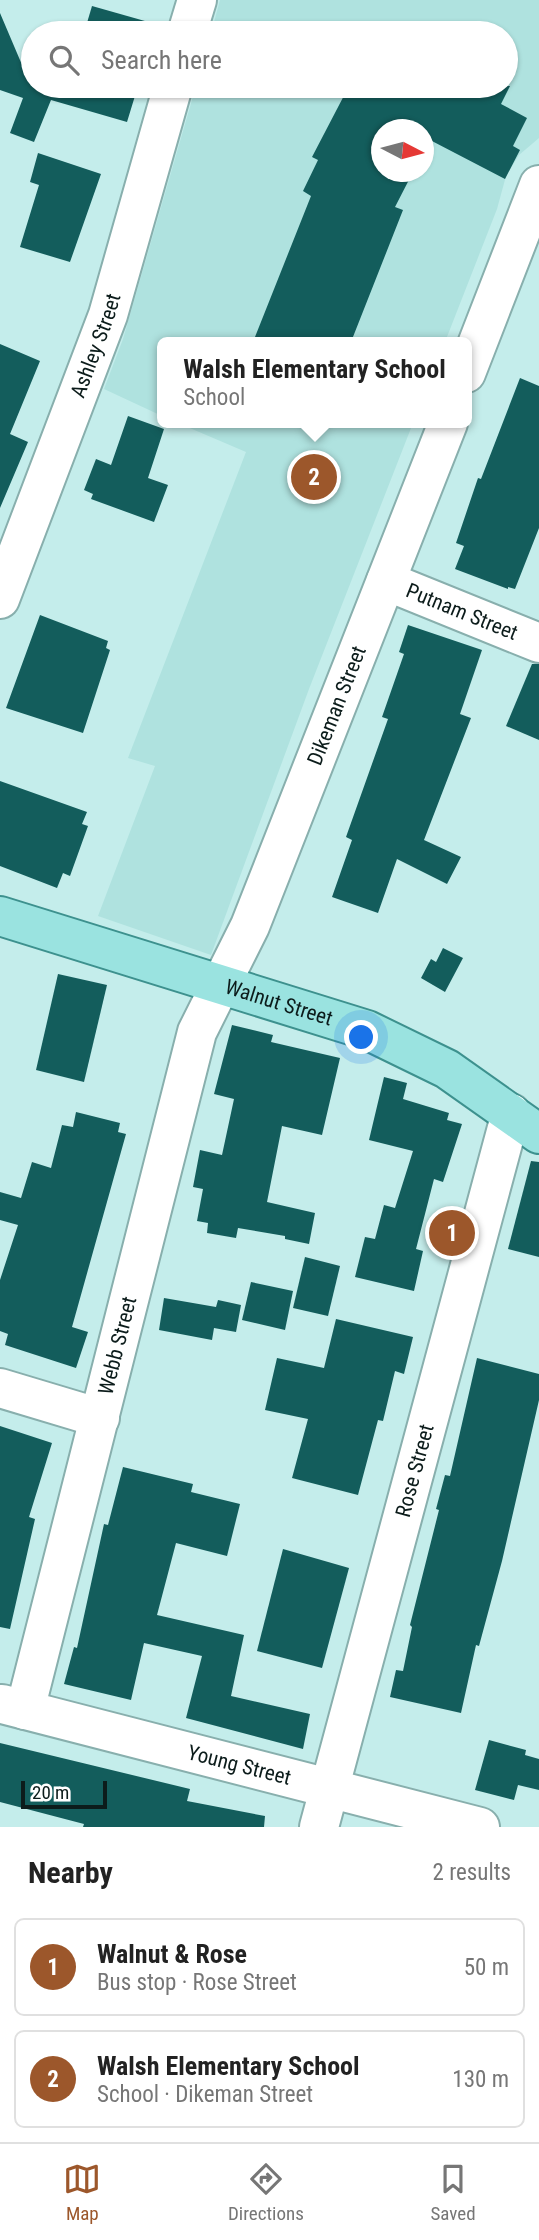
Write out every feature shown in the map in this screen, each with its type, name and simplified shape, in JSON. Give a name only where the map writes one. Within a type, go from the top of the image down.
[{"type":"main road","name":"Walnut Street","points":[[0,916],[327,1016],[385,1038],[447,1069],[525,1123]]},
{"type":"street","points":[[191,21],[197,0]]},
{"type":"street","name":"Ashley Street","points":[[0,599],[108,315],[170,98]]},
{"type":"street","points":[[472,358],[539,185]]},
{"type":"street","name":"Dikeman Street","points":[[220,985],[250,926],[446,428]]},
{"type":"street","name":"Putnam Street","points":[[386,581],[539,643]]},
{"type":"street","name":"Webb Street","points":[[13,1707],[100,1418],[197,1032],[220,985]]},
{"type":"street","name":"Rose Street","points":[[319,1827],[525,1123]]},
{"type":"street","points":[[0,1388],[100,1418]]},
{"type":"street","name":"Young Street","points":[[13,1707],[480,1827]]},
{"type":"shaded area","points":[[220,0],[539,0],[539,138],[519,155],[506,176],[497,209],[447,337],[157,337],[157,414],[104,389],[123,339],[193,98],[518,98],[518,21],[214,21]]},
{"type":"shaded area","points":[[190,428],[411,428],[309,689],[211,955],[98,916],[155,766],[128,758],[246,452]]},
{"type":"building","points":[[92,6],[145,21],[88,21]]},
{"type":"building","points":[[0,13],[21,62],[21,97],[0,90]]},
{"type":"building","points":[[23,98],[134,98],[127,122],[51,100],[34,142],[10,133]]},
{"type":"building","points":[[343,98],[504,98],[501,104],[527,118],[513,146],[520,150],[505,179],[434,142],[434,119],[371,119],[371,182],[408,182],[395,207],[403,210],[353,337],[255,337],[311,196],[303,191],[318,160],[312,157]]},
{"type":"building","points":[[38,153],[101,174],[70,262],[20,247],[39,185],[30,182]]},
{"type":"building","points":[[0,344],[40,361],[10,434],[28,442],[0,508]]},
{"type":"building","points":[[520,378],[539,386],[539,528],[515,589],[508,589],[455,569],[464,546],[456,543],[478,478],[481,479]]},
{"type":"building","points":[[128,416],[164,429],[148,478],[168,485],[154,522],[91,499],[93,494],[84,490],[96,459],[111,465]]},
{"type":"building","points":[[40,615],[108,641],[106,648],[110,650],[83,733],[6,708]]},
{"type":"building","points":[[408,625],[482,650],[460,714],[471,718],[424,840],[461,857],[447,884],[397,859],[378,913],[332,897],[352,840],[346,837],[388,719],[382,717],[404,654],[399,652]]},
{"type":"building","points":[[532,664],[539,664],[539,740],[506,726]]},
{"type":"building","points":[[0,781],[87,812],[82,824],[88,826],[70,876],[63,873],[57,888],[0,866]]},
{"type":"building","points":[[443,948],[463,958],[445,992],[421,978],[431,959],[436,962]]},
{"type":"building","points":[[58,974],[107,985],[84,1082],[36,1070]]},
{"type":"building","points":[[232,1025],[273,1035],[271,1042],[340,1058],[322,1135],[282,1126],[267,1202],[315,1213],[309,1244],[285,1239],[285,1236],[238,1228],[236,1238],[207,1233],[208,1223],[197,1221],[203,1189],[193,1187],[200,1150],[222,1155],[234,1099],[214,1094]]},
{"type":"building","points":[[384,1077],[407,1083],[403,1099],[449,1113],[447,1120],[462,1124],[443,1182],[434,1179],[416,1249],[423,1251],[414,1291],[355,1277],[365,1237],[375,1239],[384,1205],[395,1208],[413,1151],[369,1140]]},
{"type":"building","points":[[76,1112],[120,1123],[118,1132],[126,1134],[72,1327],[88,1332],[76,1368],[5,1345],[8,1334],[0,1331],[0,1280],[18,1225],[0,1220],[0,1192],[21,1198],[32,1162],[51,1168],[62,1125],[73,1127]]},
{"type":"building","points":[[531,1161],[539,1162],[539,1257],[508,1249]]},
{"type":"building","points":[[305,1257],[340,1266],[328,1316],[293,1308]]},
{"type":"building","points":[[251,1282],[293,1291],[285,1330],[242,1320]]},
{"type":"building","points":[[164,1298],[216,1307],[218,1300],[241,1305],[236,1332],[214,1328],[212,1340],[159,1330]]},
{"type":"building","points":[[336,1319],[413,1337],[404,1374],[395,1371],[383,1421],[378,1420],[358,1495],[292,1478],[308,1419],[265,1410],[277,1358],[324,1368]]},
{"type":"building","points":[[477,1358],[539,1374],[539,1400],[502,1561],[479,1646],[476,1645],[461,1713],[390,1697],[396,1670],[403,1671],[412,1627],[410,1625],[439,1510],[436,1509],[445,1475],[450,1476]]},
{"type":"building","points":[[0,1426],[52,1443],[29,1517],[35,1519],[10,1629],[0,1627]]},
{"type":"building","points":[[123,1467],[193,1484],[191,1492],[240,1504],[227,1556],[176,1543],[157,1615],[244,1635],[231,1696],[310,1714],[303,1749],[186,1718],[202,1656],[144,1643],[131,1700],[64,1684],[74,1647],[77,1648],[104,1524],[108,1525]]},
{"type":"building","points":[[283,1549],[349,1568],[322,1668],[257,1651]]},
{"type":"building","points":[[489,1740],[526,1750],[525,1755],[539,1759],[539,1790],[518,1785],[514,1800],[475,1790]]},
{"type":"building","points":[[0,1743],[190,1789],[187,1801],[265,1816],[264,1827],[83,1827],[84,1824],[0,1802]]},
{"type":"place","name":"Walsh Elementary School","points":[[314,477]]},
{"type":"place","name":"Walnut & Rose","points":[[452,1233]]}]
